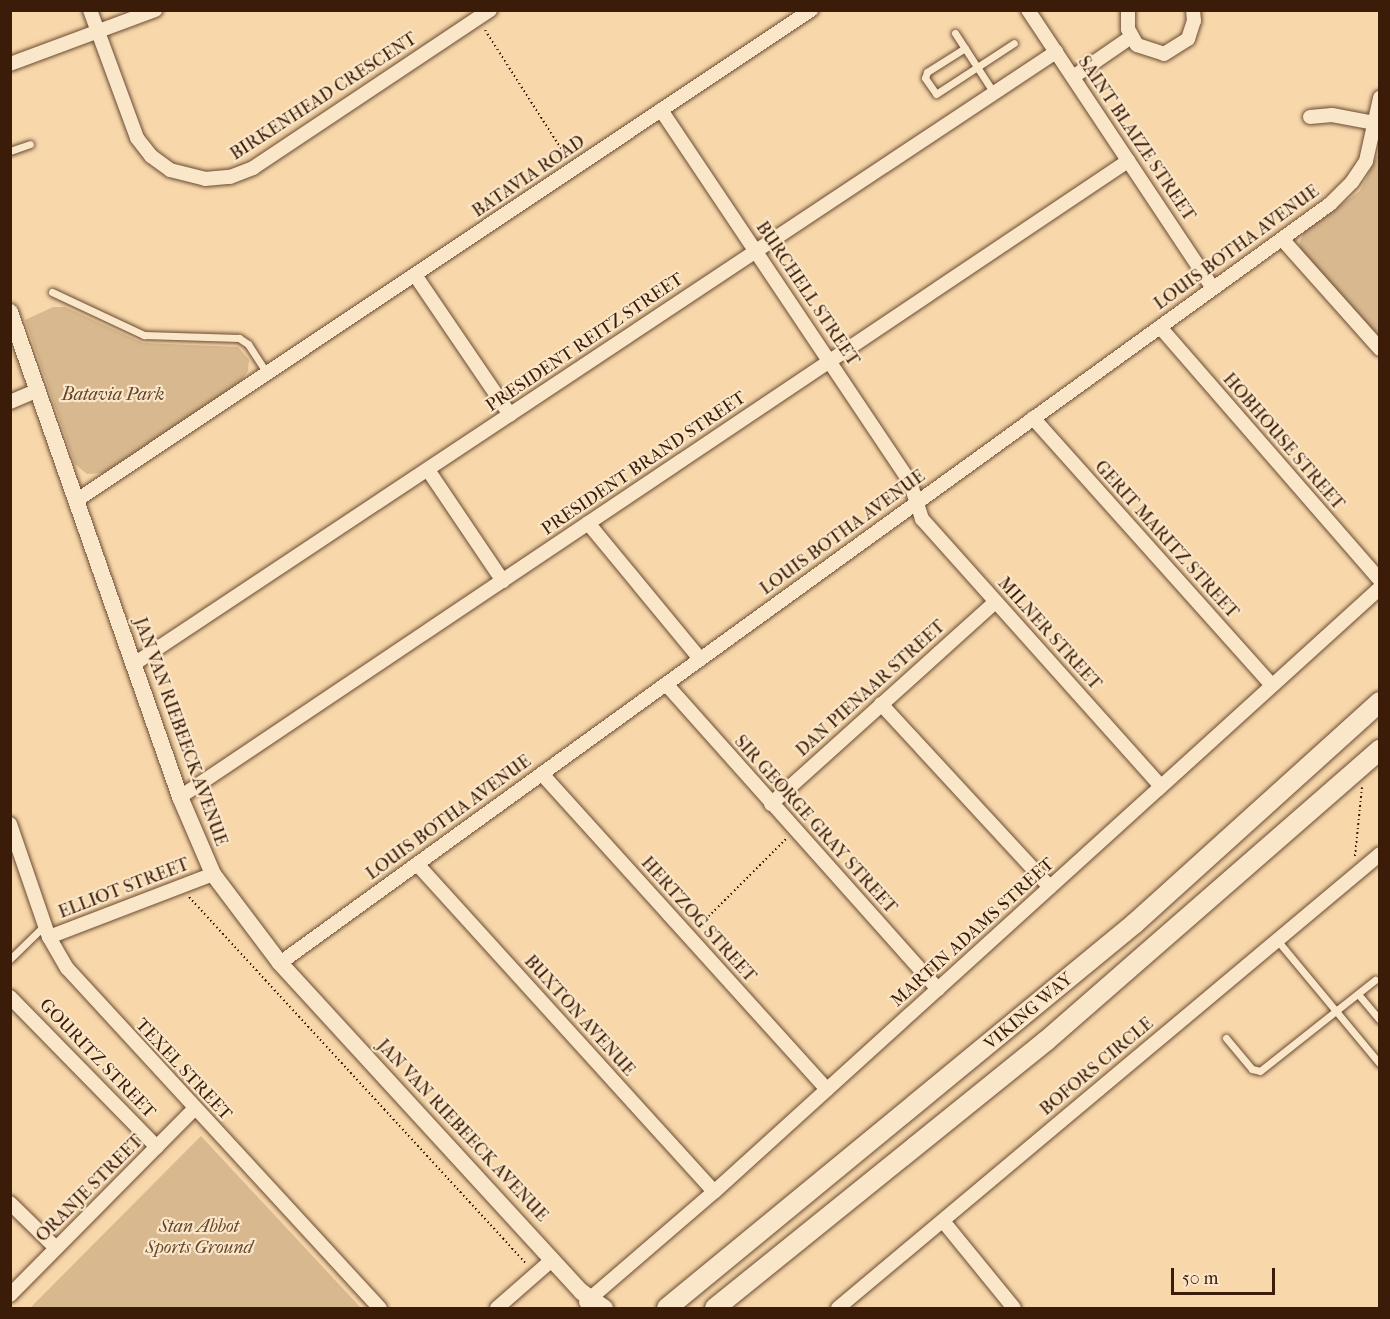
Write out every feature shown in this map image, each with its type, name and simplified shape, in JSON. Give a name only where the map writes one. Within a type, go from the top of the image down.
[{"type":"main road","name":"VIKING WAY","points":[[667,1308],[1134,924],[1380,702]]},
{"type":"main road","name":"VIKING WAY","points":[[715,1308],[1046,1041],[1380,750]]},
{"type":"street","name":"BIRKENHEAD CRESCENT","points":[[90,10],[132,127],[144,147],[160,164],[181,175],[218,179],[253,168],[489,10]]},
{"type":"street","points":[[10,64],[155,10]]},
{"type":"street","name":"SAINT BLAIZE STREET","points":[[1028,10],[1214,288]]},
{"type":"street","points":[[1128,10],[1131,38]]},
{"type":"street","points":[[1131,38],[1154,53],[1173,51],[1192,31],[1193,10]]},
{"type":"street","name":"BATAVIA ROAD","points":[[76,500],[807,11]]},
{"type":"street","points":[[1073,77],[1131,38]]},
{"type":"street","name":"PRESIDENT REITZ STREET","points":[[134,664],[1056,52]]},
{"type":"street","name":"LOUIS BOTHA AVENUE","points":[[280,963],[1330,204],[1353,182],[1366,161],[1380,98]]},
{"type":"street","name":"BURCHELL STREET","points":[[661,110],[830,361],[919,501]]},
{"type":"street","points":[[1310,117],[1332,115],[1375,123]]},
{"type":"street","name":"PRESIDENT BRAND STREET","points":[[180,797],[1128,161]]},
{"type":"street","points":[[1282,239],[1380,349]]},
{"type":"street","points":[[415,274],[510,415]]},
{"type":"street","name":"JAN VAN RIEBEECK AVENUE","points":[[10,312],[180,797],[213,874],[280,963],[553,1259],[587,1300],[605,1308]]},
{"type":"street","name":"HOBHOUSE STREET","points":[[1160,327],[1380,580]]},
{"type":"street","points":[[10,402],[38,390]]},
{"type":"street","name":"GERIT MARITZ STREET","points":[[1034,418],[1272,686]]},
{"type":"street","points":[[428,470],[502,580]]},
{"type":"street","name":"MILNER STREET","points":[[919,501],[922,519],[1161,786]]},
{"type":"street","points":[[588,523],[700,659]]},
{"type":"street","name":"MARTIN ADAMS STREET","points":[[587,1300],[714,1192],[1380,588]]},
{"type":"street","name":"DAN PIENAAR STREET","points":[[771,804],[995,602]]},
{"type":"street","name":"SIR GEORGE GRAY STREET","points":[[666,684],[938,989]]},
{"type":"street","points":[[881,704],[1050,887]]},
{"type":"street","name":"HERTZOG STREET","points":[[542,774],[827,1089]]},
{"type":"street","name":"TEXEL STREET","points":[[10,824],[47,931],[88,994],[380,1308]]},
{"type":"street","name":"BOFORS CIRCLE","points":[[838,1308],[1380,854]]},
{"type":"street","name":"BUXTON AVENUE","points":[[417,864],[714,1192]]},
{"type":"street","name":"ELLIOT STREET","points":[[47,931],[213,874]]},
{"type":"street","name":"GOURITZ STREET","points":[[10,998],[157,1147]]},
{"type":"street","name":"ORANJE STREET","points":[[10,1295],[195,1108]]},
{"type":"street","points":[[10,1203],[56,1248]]},
{"type":"street","points":[[943,1221],[1014,1308]]},
{"type":"street","points":[[497,1308],[553,1259]]},
{"type":"lane","points":[[955,33],[994,93]]},
{"type":"lane","points":[[965,48],[927,72],[925,78],[934,93],[939,94],[1014,43]]},
{"type":"lane","points":[[10,151],[30,144]]},
{"type":"lane","points":[[52,292],[144,335],[239,338],[248,344],[267,373]]},
{"type":"lane","points":[[10,959],[47,931]]},
{"type":"lane","points":[[1276,940],[1380,1064]]},
{"type":"lane","points":[[1226,1038],[1252,1069],[1260,1071],[1375,980]]},
{"type":"lane","points":[[1358,994],[1380,1020]]},
{"type":"path","points":[[481,25],[570,161]]},
{"type":"path","points":[[1355,859],[1363,782]]},
{"type":"path","points":[[688,936],[794,830]]},
{"type":"path","points":[[188,894],[529,1267]]},
{"type":"green space","points":[[1379,152],[1379,337],[1301,251],[1299,244],[1304,232],[1360,191]]},
{"type":"green space","name":"Batavia Park","points":[[53,307],[65,307],[143,343],[238,347],[249,360],[248,371],[241,381],[104,473],[87,474],[75,464],[25,320]]},
{"type":"green space","name":"Stan Abbot Sports Ground","points":[[201,1136],[361,1308],[30,1308]]}]
